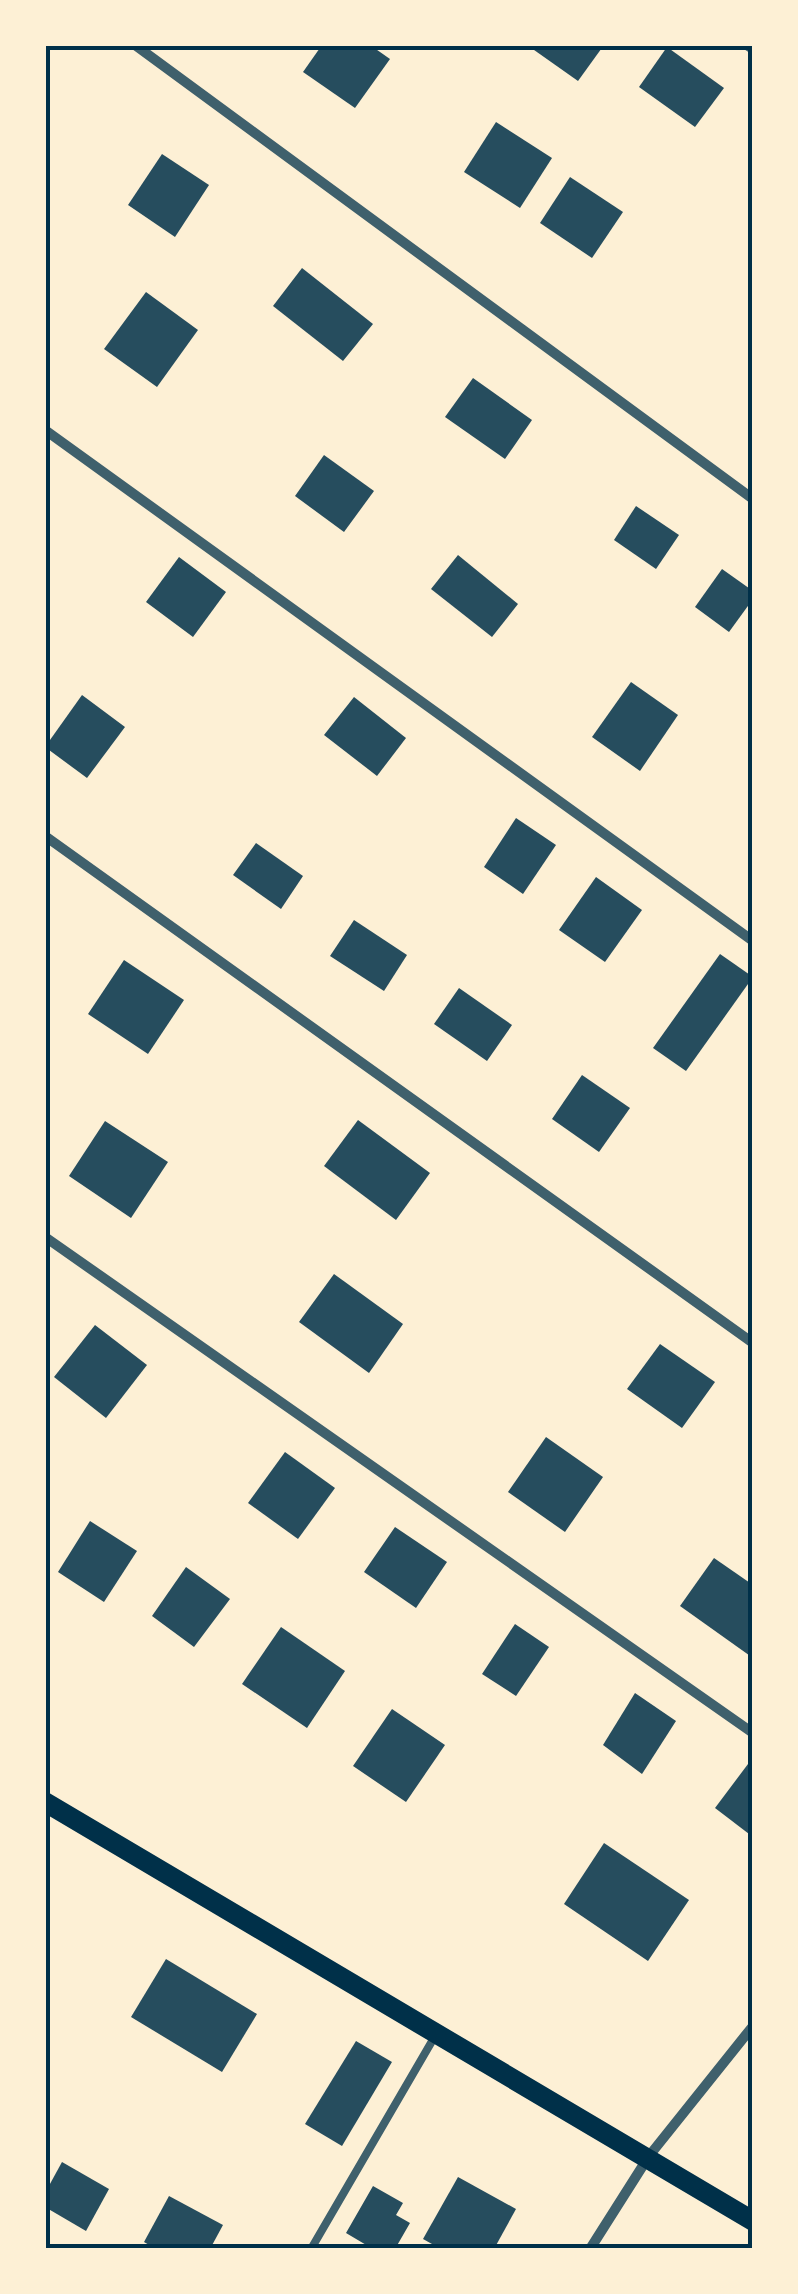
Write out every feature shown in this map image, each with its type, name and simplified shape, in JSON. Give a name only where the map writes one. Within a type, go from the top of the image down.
[{"type":"main road","points":[[45,1802],[649,2156],[753,2222]]},
{"type":"street","points":[[135,45],[753,499]]},
{"type":"street","points":[[45,430],[753,941]]},
{"type":"street","points":[[45,836],[753,1343]]},
{"type":"street","points":[[45,1237],[753,1733]]},
{"type":"street","points":[[590,2249],[649,2156],[753,2026]]},
{"type":"lane","points":[[310,2249],[438,2032]]},
{"type":"building","points":[[322,45],[370,45],[390,59],[355,108],[303,72]]},
{"type":"building","points":[[527,45],[604,45],[578,81]]},
{"type":"building","points":[[667,47],[724,88],[695,127],[639,87]]},
{"type":"building","points":[[496,122],[552,158],[520,208],[464,172]]},
{"type":"building","points":[[162,154],[209,185],[175,237],[128,205]]},
{"type":"building","points":[[570,177],[623,212],[592,258],[540,223]]},
{"type":"building","points":[[302,268],[373,324],[343,361],[273,306]]},
{"type":"building","points":[[146,292],[198,330],[157,387],[104,349]]},
{"type":"building","points":[[473,378],[532,420],[505,459],[445,417]]},
{"type":"building","points":[[324,455],[374,491],[344,532],[295,496]]},
{"type":"building","points":[[636,506],[679,535],[656,569],[614,540]]},
{"type":"building","points":[[458,555],[518,604],[492,637],[431,589]]},
{"type":"building","points":[[179,557],[226,592],[193,637],[146,602]]},
{"type":"building","points":[[722,569],[753,591],[753,599],[729,632],[695,607]]},
{"type":"building","points":[[631,682],[678,715],[640,771],[592,737]]},
{"type":"building","points":[[82,695],[125,727],[87,778],[45,747]]},
{"type":"building","points":[[354,697],[406,738],[377,776],[324,735]]},
{"type":"building","points":[[516,818],[556,845],[523,894],[484,867]]},
{"type":"building","points":[[256,843],[303,876],[281,909],[233,875]]},
{"type":"building","points":[[596,877],[642,910],[605,962],[559,930]]},
{"type":"building","points":[[354,920],[407,955],[384,991],[330,956]]},
{"type":"building","points":[[720,954],[753,977],[686,1071],[653,1048]]},
{"type":"building","points":[[124,960],[184,1000],[148,1054],[88,1014]]},
{"type":"building","points":[[459,988],[512,1025],[487,1061],[434,1024]]},
{"type":"building","points":[[582,1075],[630,1108],[599,1152],[552,1119]]},
{"type":"building","points":[[358,1120],[430,1173],[396,1220],[324,1166]]},
{"type":"building","points":[[105,1121],[168,1162],[131,1218],[69,1176]]},
{"type":"building","points":[[334,1274],[403,1324],[369,1373],[299,1322]]},
{"type":"building","points":[[95,1325],[147,1365],[106,1418],[54,1377]]},
{"type":"building","points":[[660,1344],[715,1382],[682,1428],[627,1389]]},
{"type":"building","points":[[546,1437],[603,1477],[565,1532],[508,1492]]},
{"type":"building","points":[[285,1452],[335,1488],[298,1539],[248,1503]]},
{"type":"building","points":[[90,1521],[137,1551],[104,1602],[58,1572]]},
{"type":"building","points":[[395,1527],[447,1562],[416,1608],[364,1572]]},
{"type":"building","points":[[714,1558],[753,1585],[753,1658],[680,1606]]},
{"type":"building","points":[[186,1567],[230,1599],[194,1647],[152,1616]]},
{"type":"building","points":[[515,1624],[549,1647],[516,1696],[482,1674]]},
{"type":"building","points":[[281,1627],[345,1671],[307,1728],[242,1684]]},
{"type":"building","points":[[635,1693],[676,1721],[642,1774],[603,1745]]},
{"type":"building","points":[[392,1709],[445,1745],[406,1802],[353,1766]]},
{"type":"building","points":[[748,1764],[753,1767],[753,1837],[715,1808]]},
{"type":"building","points":[[604,1843],[689,1900],[648,1961],[564,1904]]},
{"type":"building","points":[[166,1959],[257,2014],[222,2072],[131,2017]]},
{"type":"building","points":[[356,2041],[392,2062],[342,2146],[305,2124]]},
{"type":"building","points":[[62,2162],[109,2189],[86,2231],[45,2207],[45,2193]]},
{"type":"building","points":[[458,2177],[516,2209],[494,2249],[441,2249],[423,2239]]},
{"type":"building","points":[[373,2186],[403,2203],[396,2215],[410,2223],[395,2249],[373,2249],[346,2233]]},
{"type":"building","points":[[169,2196],[223,2225],[210,2249],[156,2249],[144,2242]]}]
